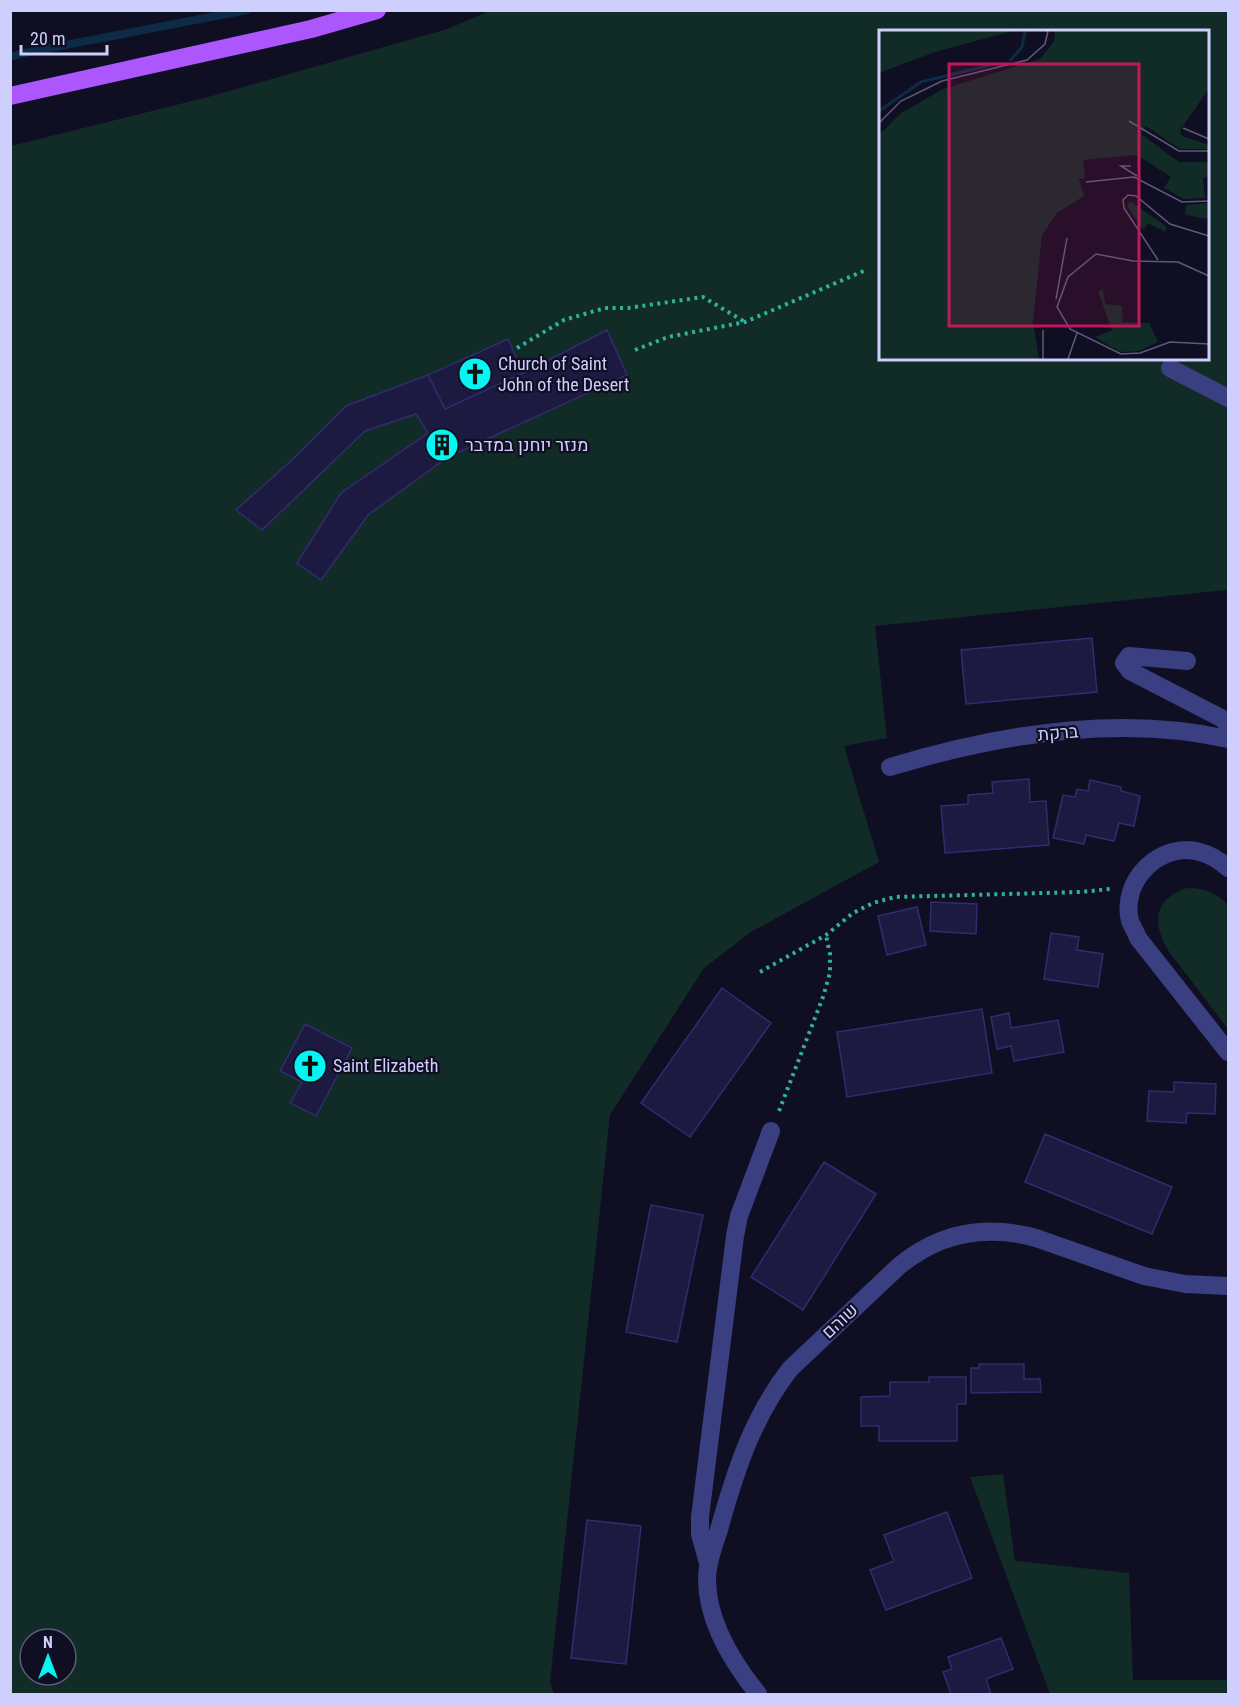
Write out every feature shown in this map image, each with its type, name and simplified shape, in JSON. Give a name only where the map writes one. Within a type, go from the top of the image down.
[{"type":"main road","points":[[10,96],[311,29],[377,10]]},
{"type":"street","points":[[1170,368],[1228,398]]},
{"type":"street","points":[[1187,661],[1129,656],[1124,663],[1130,671],[1225,720],[1228,729]]},
{"type":"street","name":"ברקת","points":[[890,767],[972,745],[1052,733],[1105,729],[1157,730],[1228,740]]},
{"type":"street","points":[[1228,868],[1217,859],[1200,852],[1182,850],[1166,854],[1152,862],[1140,873],[1132,887],[1129,903],[1130,921],[1138,938],[1228,1052]]},
{"type":"street","points":[[708,1563],[700,1534],[700,1517],[735,1236],[739,1216],[771,1131]]},
{"type":"street","name":"שוהם","points":[[758,1695],[722,1638],[714,1618],[707,1580],[708,1563],[744,1450],[752,1429],[775,1388],[790,1368],[899,1266],[927,1246],[959,1234],[991,1231],[1035,1238],[1151,1278],[1198,1285],[1228,1286]]},
{"type":"path","points":[[635,350],[668,337],[745,322],[866,270]]},
{"type":"path","points":[[517,348],[564,320],[605,308],[647,306],[703,297],[745,322]]},
{"type":"path","points":[[760,972],[826,935],[853,913],[873,903],[895,897],[1081,892],[1132,887]]},
{"type":"path","points":[[771,1131],[830,973],[830,954],[826,935]]},
{"type":"green space","points":[[490,11],[1228,11],[1228,591],[875,626],[887,738],[844,746],[879,862],[751,932],[704,968],[610,1115],[550,1682],[554,1694],[11,1694],[11,146],[208,97],[447,29]]},
{"type":"green space","points":[[1187,888],[1210,892],[1228,905],[1228,1029],[1170,953],[1160,933],[1158,923],[1161,906],[1175,893]]},
{"type":"green space","points":[[1003,1474],[1015,1561],[1129,1573],[1133,1680],[1228,1680],[1228,1694],[1050,1694],[970,1477]]},
{"type":"building","name":"מנזר יוחנן במדבר","points":[[607,330],[627,375],[448,457],[368,515],[321,580],[297,563],[341,493],[428,433],[416,414],[365,431],[262,530],[236,510],[293,459],[346,406],[428,375],[445,409],[523,373]]},
{"type":"building","name":"Church of Saint John of the Desert","points":[[508,339],[523,373],[445,409],[428,375]]},
{"type":"building","points":[[1092,638],[1097,692],[966,704],[961,650]]},
{"type":"building","points":[[1029,779],[1030,802],[1046,801],[1049,845],[945,853],[941,806],[968,804],[968,795],[993,793],[992,782]]},
{"type":"building","points":[[1090,780],[1121,787],[1121,791],[1140,796],[1134,826],[1119,823],[1114,841],[1086,835],[1084,844],[1053,838],[1063,795],[1075,797],[1077,789],[1088,791]]},
{"type":"building","points":[[931,902],[977,904],[976,934],[930,931]]},
{"type":"building","points":[[917,907],[926,945],[887,955],[878,916]]},
{"type":"building","points":[[1051,933],[1079,937],[1077,950],[1103,954],[1098,987],[1044,979]]},
{"type":"building","points":[[722,988],[771,1023],[690,1137],[641,1103]]},
{"type":"building","points":[[982,1009],[992,1073],[847,1097],[837,1032]]},
{"type":"building","points":[[1009,1013],[1011,1028],[1058,1020],[1064,1052],[1014,1061],[1011,1046],[997,1049],[991,1017]]},
{"type":"building","points":[[305,1024],[352,1048],[316,1116],[290,1103],[302,1082],[280,1071]]},
{"type":"building","points":[[1174,1082],[1216,1084],[1215,1114],[1187,1113],[1186,1123],[1147,1121],[1149,1091],[1174,1092]]},
{"type":"building","points":[[1045,1134],[1172,1187],[1152,1234],[1025,1182]]},
{"type":"building","points":[[824,1162],[876,1194],[803,1310],[751,1277]]},
{"type":"building","points":[[651,1205],[703,1215],[677,1342],[626,1332]]},
{"type":"building","points":[[979,1364],[1024,1364],[1024,1379],[1040,1379],[1041,1392],[971,1393],[971,1368],[979,1368]]},
{"type":"building","points":[[929,1377],[966,1377],[966,1404],[957,1404],[957,1441],[879,1441],[879,1426],[861,1426],[861,1397],[890,1396],[890,1382],[929,1382]]},
{"type":"building","points":[[947,1512],[972,1578],[886,1610],[870,1570],[894,1561],[884,1535]]},
{"type":"building","points":[[587,1520],[641,1526],[626,1664],[571,1658]]},
{"type":"building","points":[[1001,1638],[1013,1669],[986,1679],[991,1694],[951,1694],[943,1672],[952,1669],[948,1657]]},
{"type":"waterway","points":[[10,57],[247,10]]},
{"type":"place","name":"Church of Saint John of the Desert","points":[[475,374]]},
{"type":"place","name":"מנזר יוחנן במדבר","points":[[442,445]]},
{"type":"place","name":"Saint Elizabeth","points":[[310,1066]]}]
